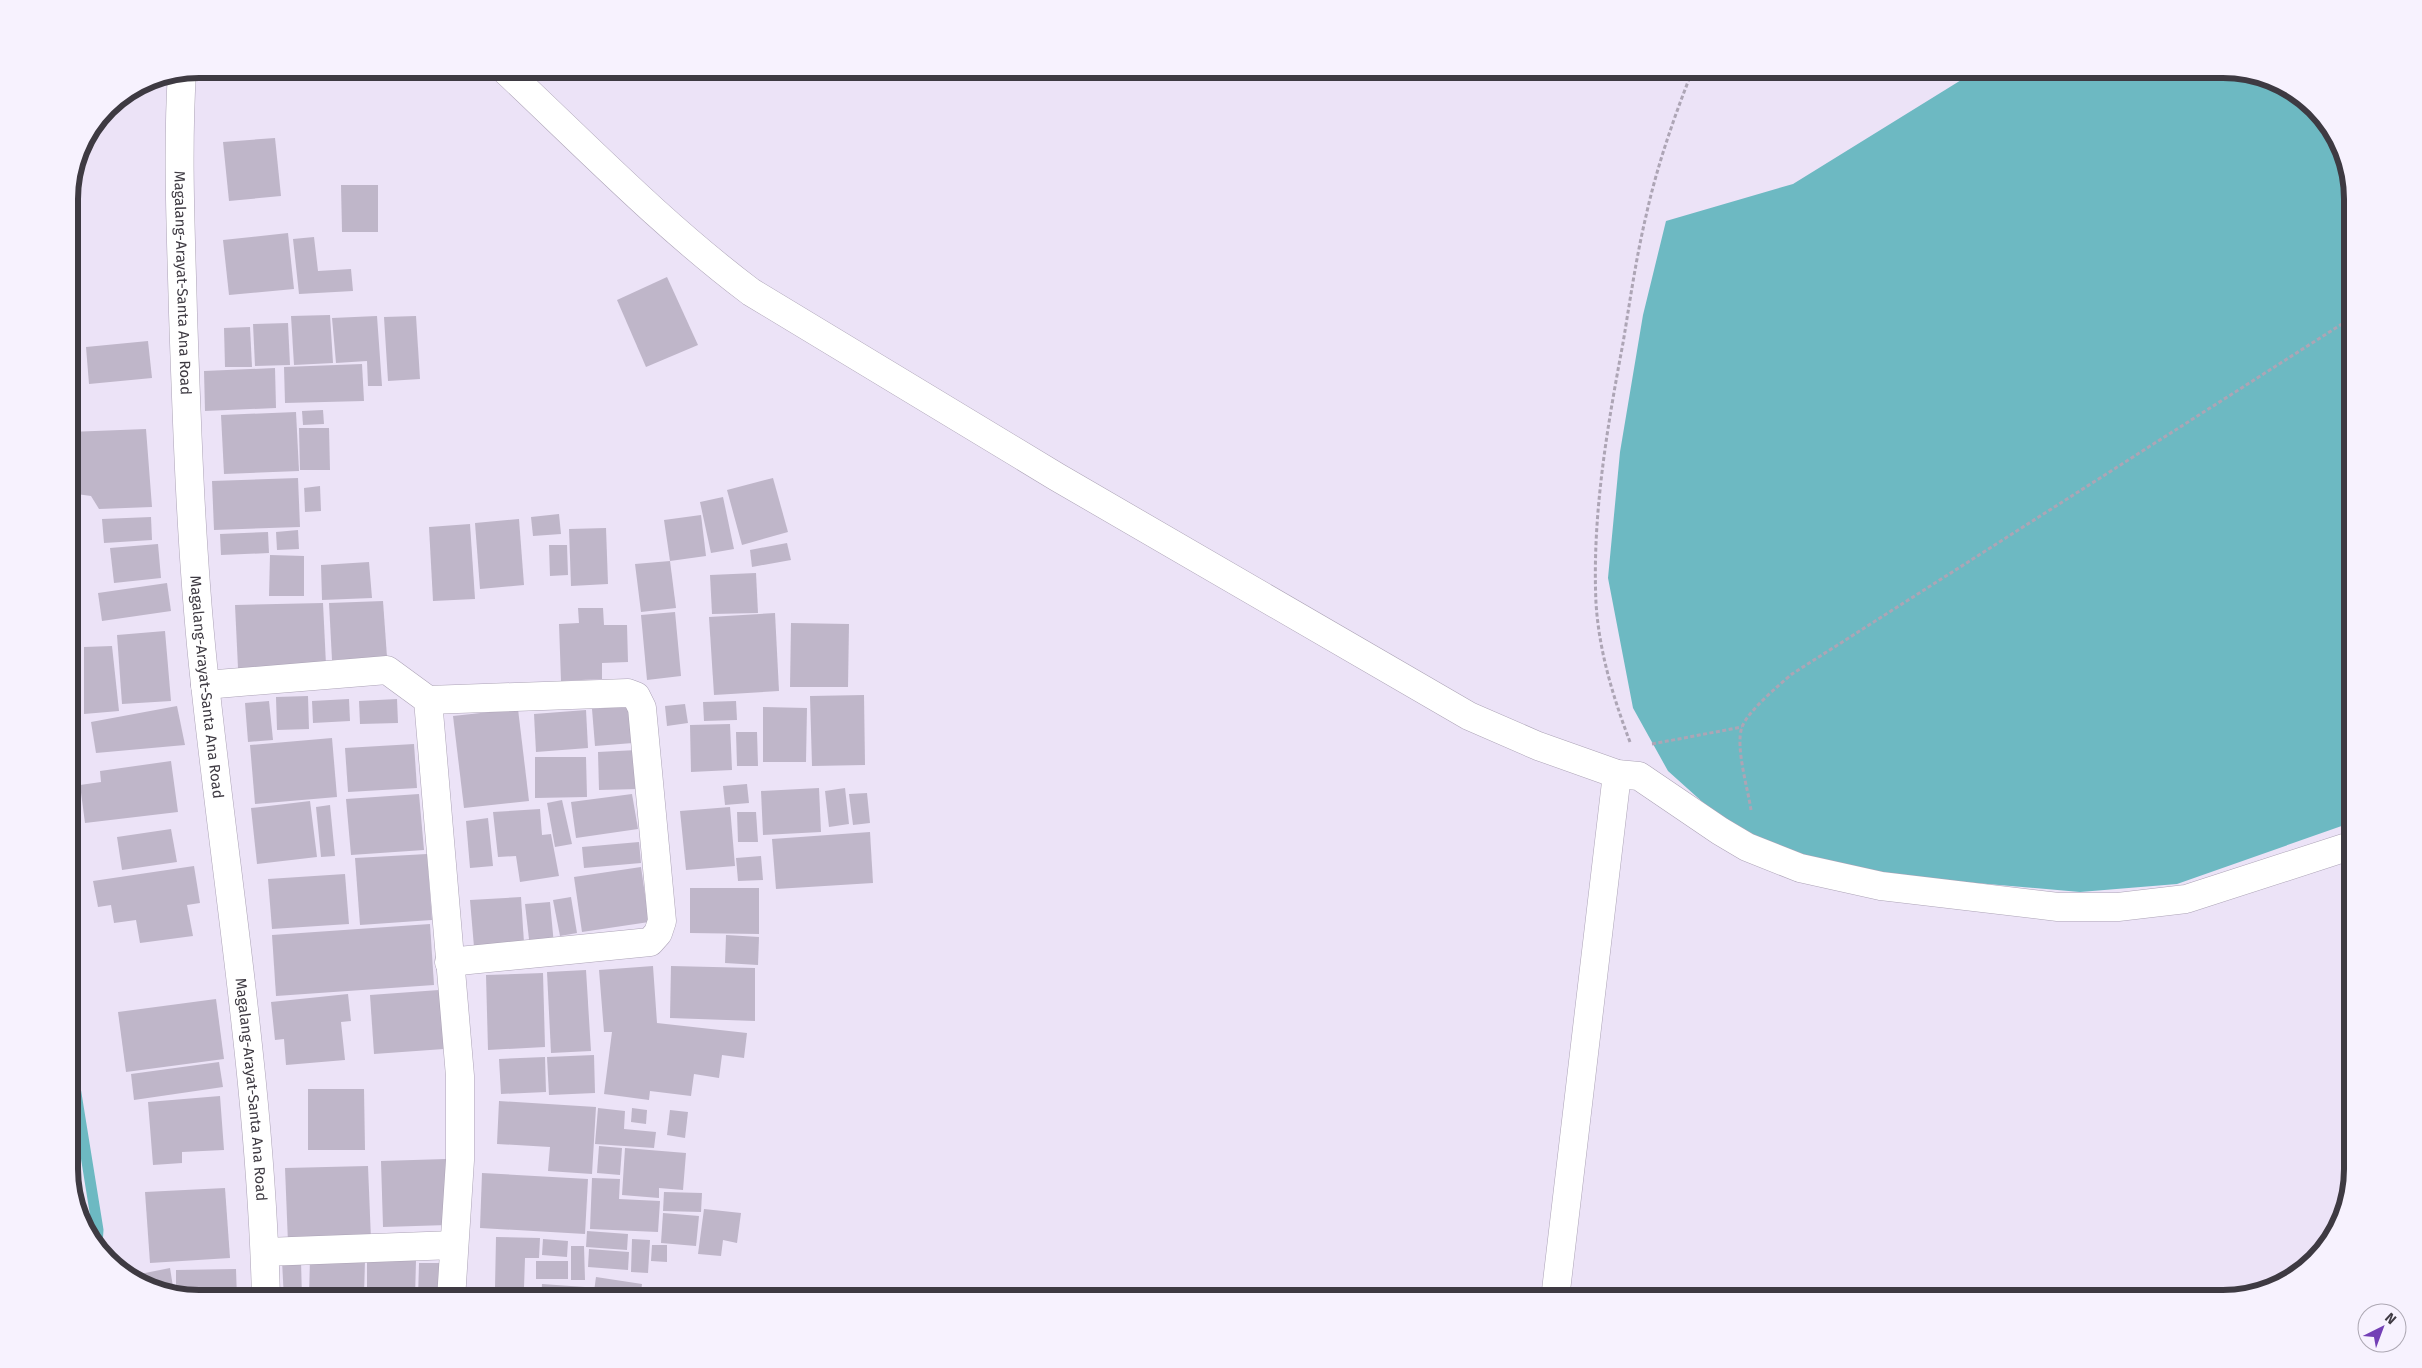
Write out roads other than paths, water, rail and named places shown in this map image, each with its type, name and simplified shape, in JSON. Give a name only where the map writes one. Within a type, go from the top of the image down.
[{"type":"street","points":[[514,78],[684,238],[751,292],[1066,482],[1469,716],[1538,746],[1628,775],[1747,847],[1800,868],[1881,886],[2058,907],[2118,907],[2186,899],[2344,849]]},
{"type":"street","name":"Magalang-Arayat-Santa Ana Road","points":[[182,79],[179,128],[179,209],[185,422],[205,685],[252,1087],[265,1252],[266,1290]]},
{"type":"street","points":[[205,685],[387,670],[428,700],[628,693],[636,696],[642,708],[662,921],[658,933],[650,942],[448,962]]},
{"type":"street","points":[[428,700],[448,962],[460,1076],[460,1160],[451,1290]]},
{"type":"street","points":[[1556,1290],[1628,775]]},
{"type":"street","points":[[265,1252],[454,1245]]},
{"type":"water","points":[[1964,78],[2239,79],[2270,87],[2284,94],[2314,119],[2332,145],[2342,175],[2344,191],[2344,825],[2177,884],[2080,892],[1883,875],[1777,848],[1717,815],[1668,771],[1633,708],[1608,578],[1620,452],[1643,315],[1666,221],[1793,184]]},
{"type":"waterway","points":[[78,1106],[98,1235]]}]
